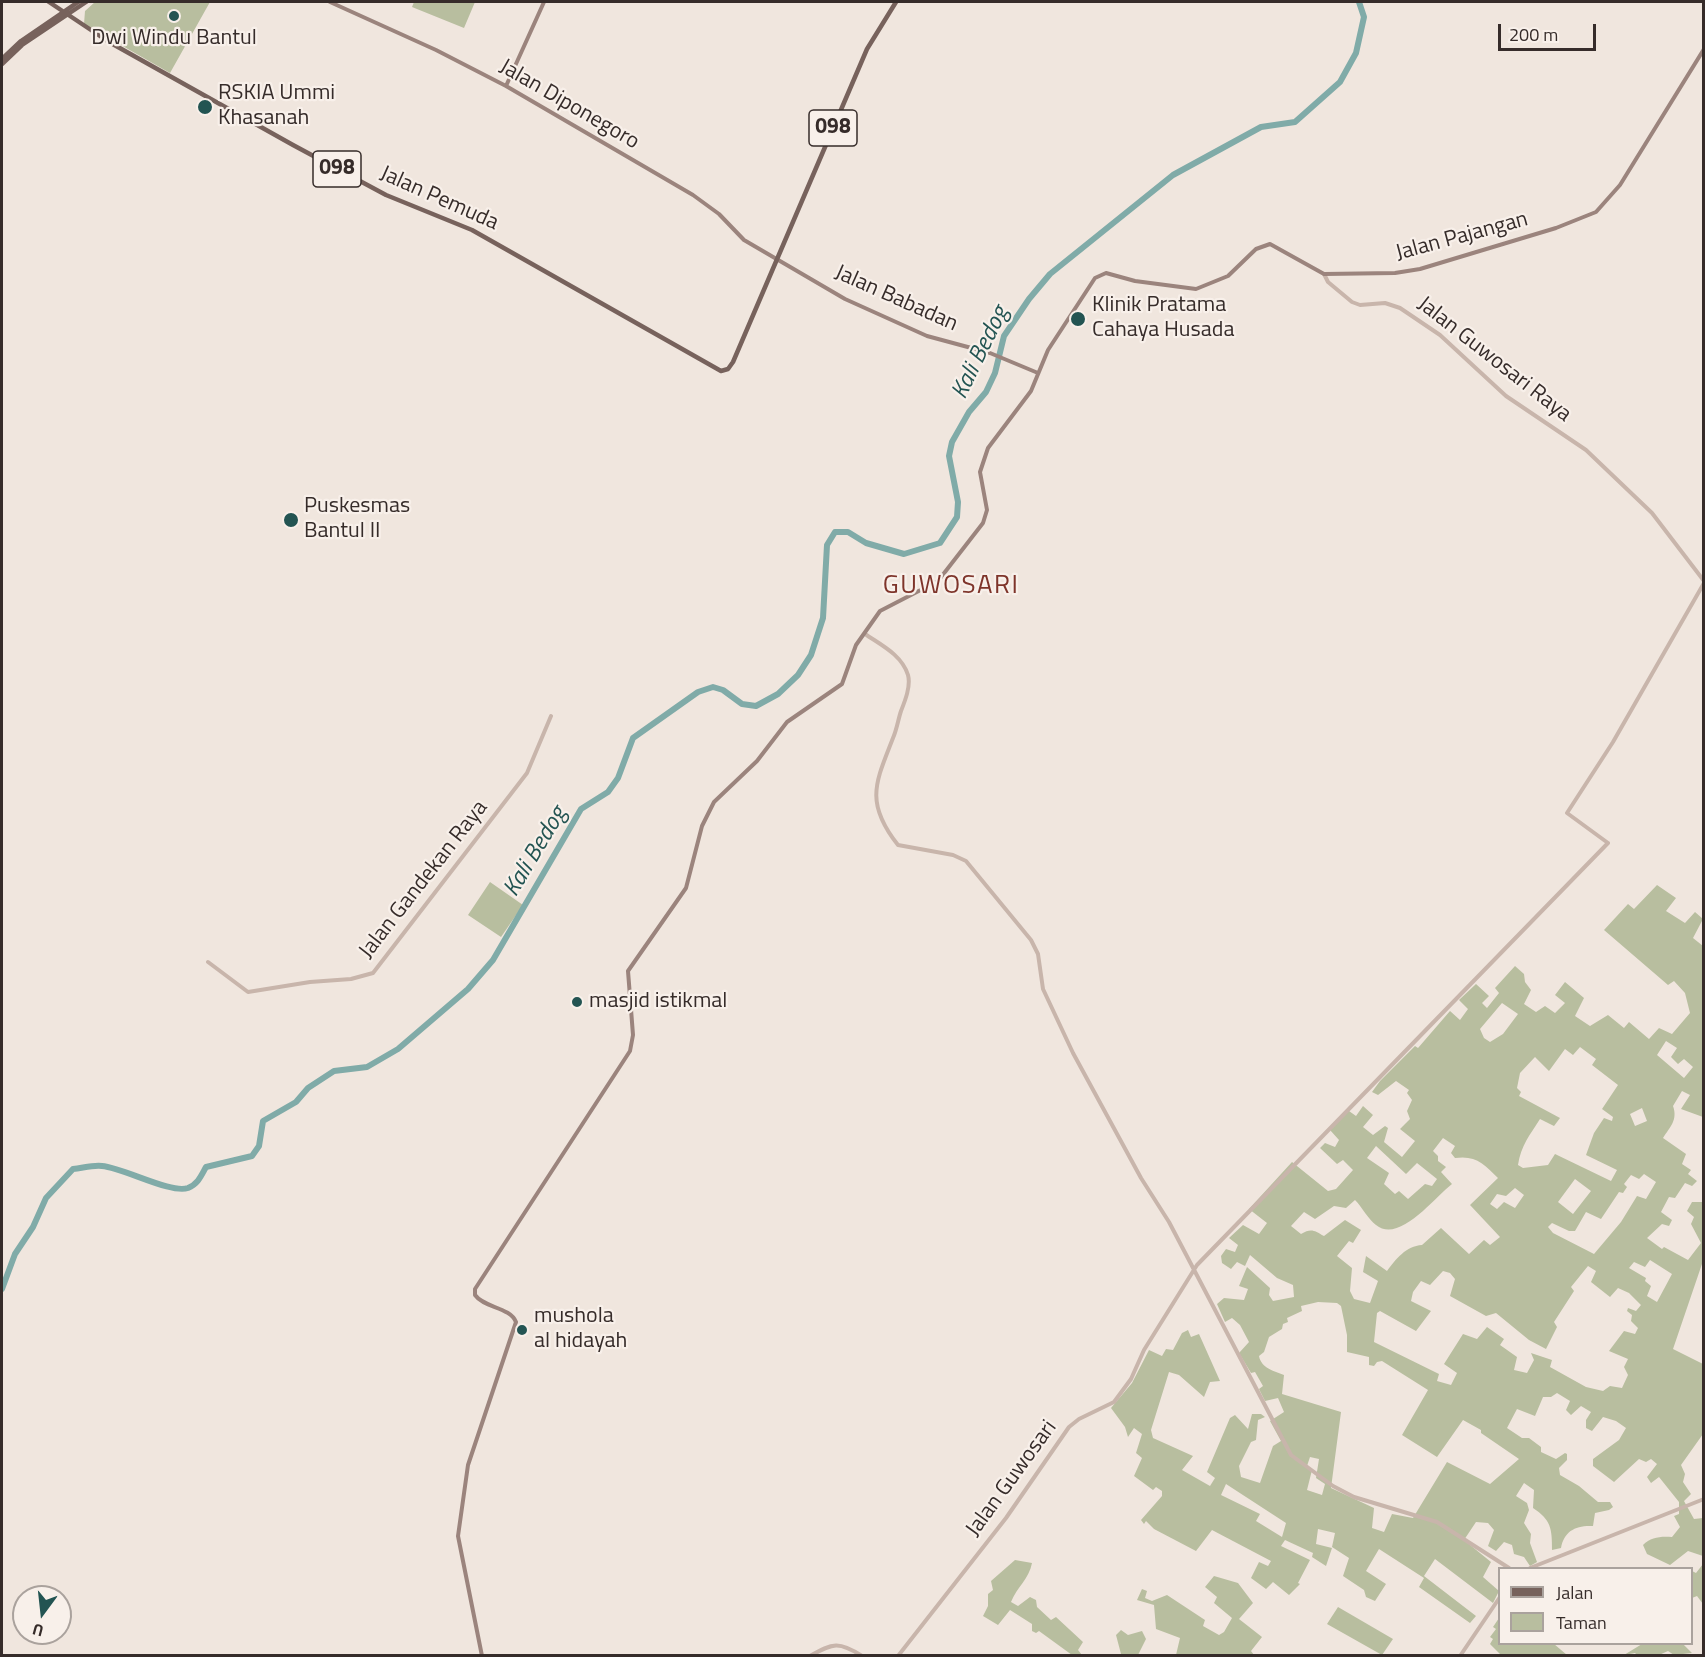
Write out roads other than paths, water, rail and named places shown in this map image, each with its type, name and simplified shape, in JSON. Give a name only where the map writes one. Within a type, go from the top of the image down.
[{"type":"main road","name":"Jalan Pemuda","points":[[49,2],[109,42],[335,168],[386,195],[472,230],[715,369],[725,371],[734,362],[777,260]]},
{"type":"main road","points":[[2,64],[14,51],[78,2]]},
{"type":"main road","points":[[2,59],[21,41],[64,13],[86,2]]},
{"type":"main road","name":"Jalan Diponegoro","points":[[330,2],[436,50],[506,86],[693,195],[719,214],[744,240],[777,260]]},
{"type":"main road","points":[[506,86],[544,2]]},
{"type":"main road","name":"098","points":[[777,260],[867,49],[896,2]]},
{"type":"main road","name":"Jalan Pajangan","points":[[1038,373],[1051,345],[1086,291],[1100,274],[1196,289],[1228,276],[1256,249],[1270,244],[1324,274],[1395,273],[1420,269],[1577,221],[1596,212],[1620,185],[1704,49]]},
{"type":"main road","name":"Jalan Babadan","points":[[777,260],[845,299],[915,331],[990,352],[1038,373]]},
{"type":"main road","points":[[482,1656],[458,1536],[468,1465],[516,1322],[511,1315],[480,1302],[475,1295],[475,1289],[630,1051],[633,1035],[628,971],[686,888],[705,818],[716,800],[753,765],[787,722],[842,684],[854,648],[882,609],[938,581],[984,520],[987,510],[980,475],[985,456],[995,435],[1031,391],[1038,373]]},
{"type":"street","name":"Jalan Guwosari Raya","points":[[1324,274],[1328,282],[1352,303],[1360,305],[1385,303],[1398,306],[1440,334],[1506,396],[1586,450],[1652,513],[1704,582]]},
{"type":"street","name":"Jalan Guwosari","points":[[898,1656],[998,1528],[1069,1427],[1078,1419],[1111,1405],[1124,1390],[1144,1350],[1194,1270],[1310,1147],[1608,843],[1567,813],[1613,742],[1704,582]]},
{"type":"street","points":[[865,634],[895,654],[908,675],[906,693],[897,726],[875,789],[878,805],[896,843],[903,847],[952,855],[966,861],[1031,940],[1038,954],[1043,989],[1073,1053],[1194,1270],[1289,1451],[1296,1460],[1349,1494],[1437,1522],[1506,1567]]},
{"type":"street","name":"Jalan Gandekan Raya","points":[[208,962],[249,992],[310,982],[351,979],[373,973],[527,773],[551,716]]},
{"type":"street","points":[[1535,1567],[1704,1499]]},
{"type":"street","points":[[1460,1656],[1498,1600]]},
{"type":"street","points":[[810,1656],[833,1644],[846,1647],[862,1656]]},
{"type":"waterway","name":"Kali Bedog","points":[[2,1289],[15,1254],[33,1227],[46,1198],[73,1169],[102,1166],[170,1187],[188,1188],[197,1182],[206,1167],[252,1156],[259,1146],[263,1121],[296,1102],[308,1088],[334,1071],[367,1067],[398,1049],[468,989],[493,960],[581,809],[608,792],[618,778],[633,738],[698,692],[713,687],[723,690],[742,704],[756,706],[778,694],[798,675],[811,655],[823,618],[827,545],[835,532],[848,532],[866,543],[904,554],[940,543],[957,517],[958,502],[949,456],[952,442],[969,412],[986,392],[995,373],[1004,336],[1029,299],[1050,274],[1173,175],[1261,127],[1295,122],[1340,82],[1356,53],[1364,17],[1359,2]]},
{"type":"place","name":"Dwi Windu Bantul","points":[[174,16]]},
{"type":"place","name":"RSKIA Ummi Khasanah","points":[[205,107]]},
{"type":"place","name":"Klinik Pratama Cahaya Husada","points":[[1078,319]]},
{"type":"place","name":"Puskesmas Bantul II","points":[[291,520]]},
{"type":"place","name":"masjid istikmal","points":[[577,1002]]},
{"type":"place","name":"mushola al hidayah","points":[[522,1330]]},
{"type":"district","name":"GUWOSARI","points":[[951,587]]}]
